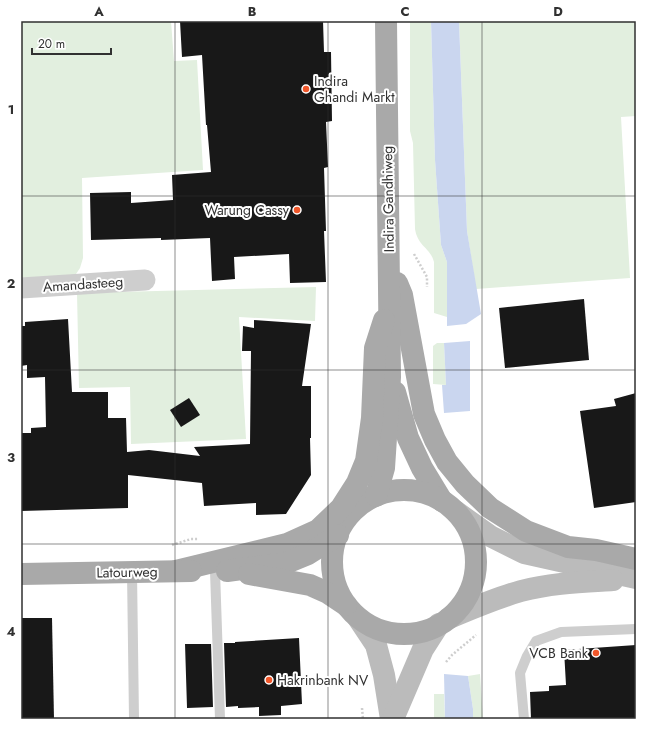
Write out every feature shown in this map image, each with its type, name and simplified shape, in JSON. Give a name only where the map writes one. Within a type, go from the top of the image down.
[{"type":"main road","name":"Indira Gandhiweg","points":[[376,496],[384,468],[390,377],[386,21]]},
{"type":"main road","points":[[389,266],[402,295],[424,414],[435,440],[447,462],[465,484],[490,508],[526,531],[568,547],[596,550],[636,559]]},
{"type":"main road","points":[[176,572],[287,544],[318,530],[341,508],[357,483],[366,461],[372,418],[374,348],[389,304]]},
{"type":"main road","name":"Indira Gandhiweg","points":[[390,377],[408,438],[422,468],[448,506]]},
{"type":"main road","points":[[392,719],[384,675],[376,645],[337,589],[333,571],[333,552],[338,534],[347,519],[360,506],[376,496],[393,491],[412,490],[435,497],[490,536],[524,553],[636,578]]},
{"type":"main road","points":[[392,719],[423,649],[444,621],[465,600],[475,578],[476,554],[470,531],[448,506]]},
{"type":"main road","name":"Latourweg","points":[[21,574],[224,571],[286,563],[308,554],[338,534]]},
{"type":"main road","name":"Latourweg","points":[[224,571],[310,586],[328,594],[352,611]]},
{"type":"main road","points":[[352,611],[380,630],[404,634],[428,630],[481,604],[522,591],[562,583],[636,578]]},
{"type":"street","name":"Amandasteeg","points":[[21,288],[145,280]]},
{"type":"lane","points":[[220,719],[224,571]]},
{"type":"lane","points":[[132,572],[134,719]]},
{"type":"lane","points":[[524,719],[520,673],[527,656],[536,641],[561,632],[636,629]]},
{"type":"path","points":[[413,251],[427,277],[427,292]]},
{"type":"path","points":[[444,664],[452,655],[482,631]]},
{"type":"green space","points":[[21,21],[171,21],[174,61],[197,60],[203,170],[82,178],[83,258],[80,268],[74,277],[21,283]]},
{"type":"green space","points":[[410,21],[431,21],[435,160],[441,245],[447,262],[447,317],[434,313],[434,262],[430,253],[419,240],[415,229],[413,143],[410,131]]},
{"type":"green space","points":[[459,21],[636,21],[636,116],[621,117],[630,278],[476,289],[467,231]]},
{"type":"green space","points":[[316,287],[315,321],[239,317],[246,439],[131,444],[130,387],[79,388],[77,293]]},
{"type":"green space","points":[[437,343],[444,343],[446,385],[433,384],[433,346]]},
{"type":"green space","points":[[480,674],[483,719],[473,719],[468,676]]},
{"type":"green space","points":[[434,694],[444,694],[445,719],[434,719]]},
{"type":"water","points":[[431,21],[459,21],[467,231],[481,314],[466,324],[447,326],[447,262],[441,245],[435,160]]},
{"type":"water","points":[[470,341],[470,411],[444,413],[442,385],[446,385],[444,343]]},
{"type":"water","points":[[444,674],[468,676],[473,719],[445,719]]},
{"type":"building","points":[[180,21],[323,21],[324,52],[331,52],[332,121],[326,122],[328,167],[324,168],[326,282],[290,283],[289,254],[234,257],[235,279],[212,281],[210,238],[91,240],[90,193],[131,192],[131,203],[173,200],[172,175],[211,172],[206,125],[202,55],[182,57]]},
{"type":"building","points":[[584,299],[589,360],[505,368],[499,308]]},
{"type":"building","points":[[68,319],[72,392],[108,392],[108,418],[126,418],[127,452],[149,450],[200,456],[194,447],[250,444],[251,351],[242,351],[243,326],[254,328],[254,320],[311,324],[302,386],[311,386],[311,475],[286,514],[256,515],[256,503],[204,506],[202,483],[128,475],[128,508],[21,511],[21,433],[31,433],[31,428],[46,427],[45,377],[27,378],[27,365],[21,366],[21,326],[25,326],[25,322]]},
{"type":"building","points":[[636,393],[636,502],[594,508],[580,411],[616,406],[614,399]]},
{"type":"building","points":[[189,398],[200,415],[181,427],[170,410]]},
{"type":"building","points":[[21,618],[52,618],[54,719],[21,719]]},
{"type":"building","name":"Hakrinbank NV","points":[[299,638],[302,704],[281,706],[281,715],[259,716],[259,707],[226,707],[224,643]]},
{"type":"building","points":[[185,644],[211,644],[213,707],[187,708]]},
{"type":"building","points":[[636,645],[636,719],[531,719],[530,692],[549,691],[549,686],[566,685],[564,650]]},
{"type":"place","name":"Indira Ghandi Markt","points":[[306,89]]},
{"type":"place","name":"Warung Cassy","points":[[297,210]]},
{"type":"place","name":"VCB Bank","points":[[596,653]]},
{"type":"place","name":"Hakrinbank NV","points":[[269,680]]}]
